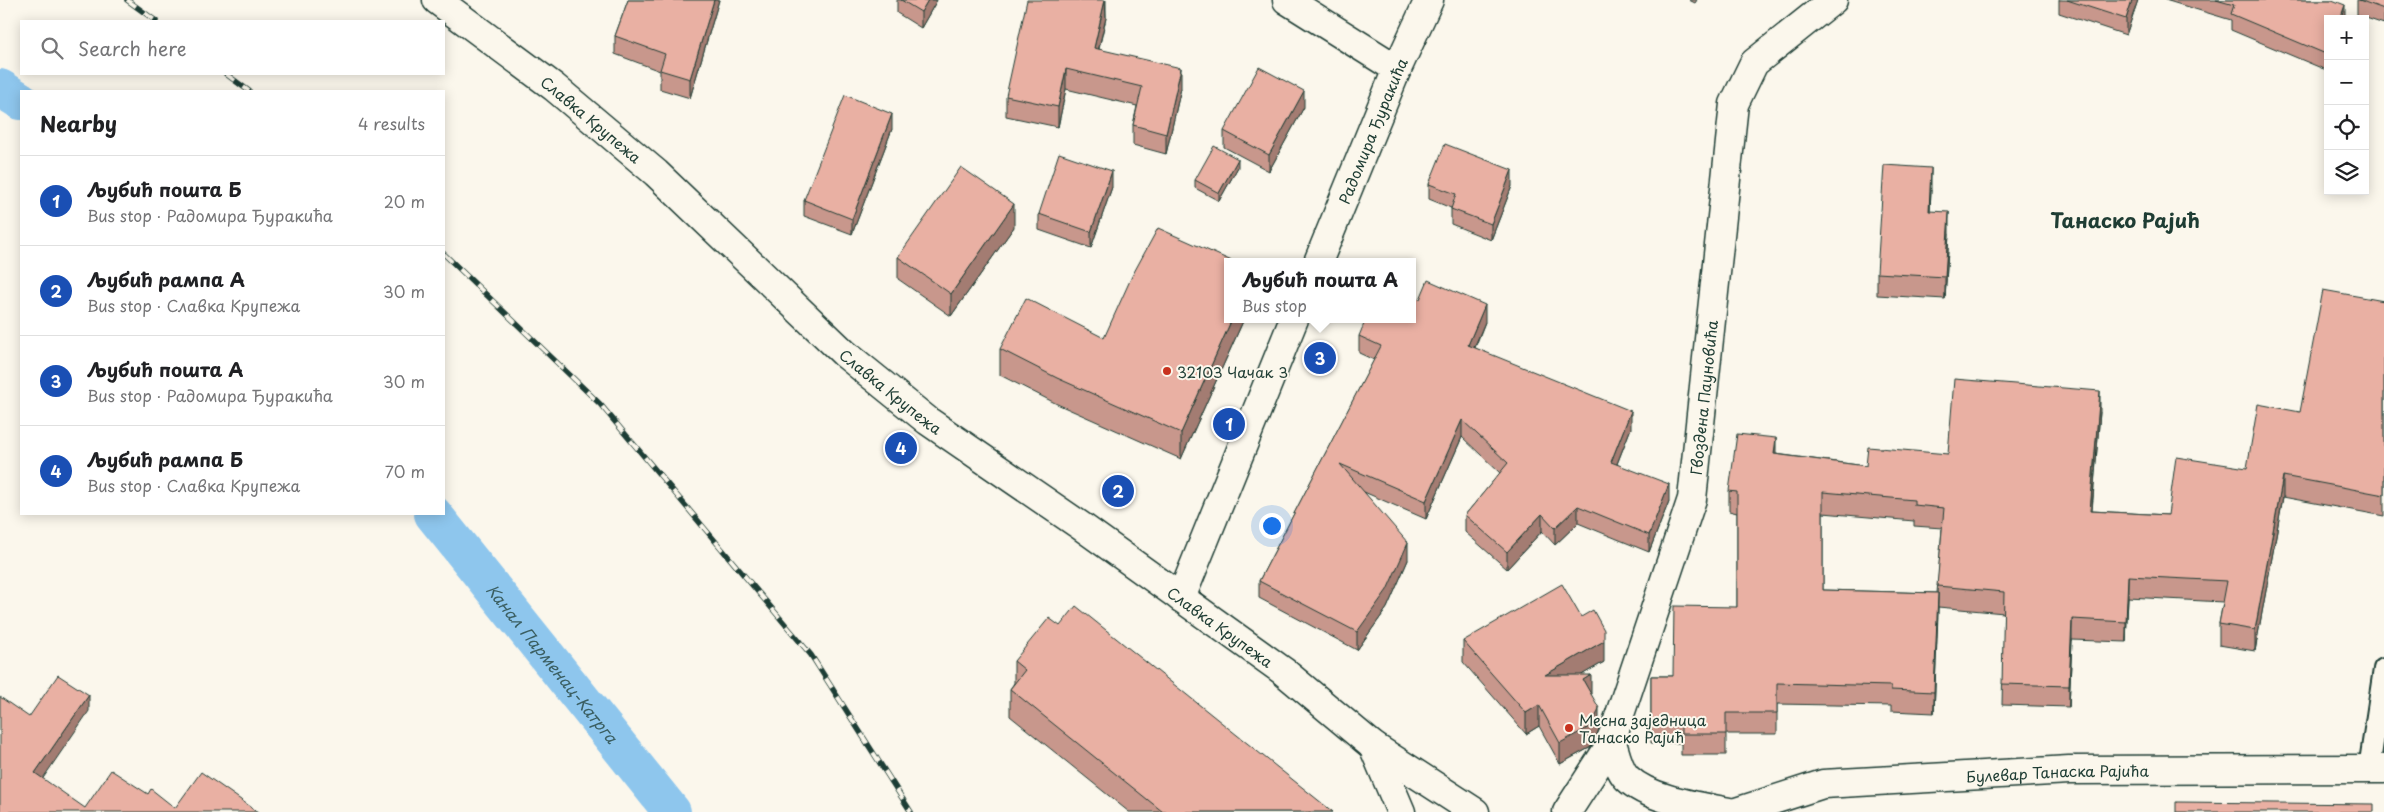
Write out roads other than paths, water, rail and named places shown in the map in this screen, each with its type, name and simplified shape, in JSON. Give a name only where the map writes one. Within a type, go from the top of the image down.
[{"type":"main road","name":"Славка Крупежа","points":[[437,0],[554,87],[656,173],[825,335],[909,406],[949,437],[1283,671],[1373,746],[1474,812]]},
{"type":"main road","points":[[1287,0],[1397,69]]},
{"type":"main road","name":"Радомира Ђуракића","points":[[1320,258],[1397,69],[1429,0]]},
{"type":"main road","name":"Гвоздена Пауновића","points":[[1567,812],[1609,748],[1692,499],[1734,104],[1754,63],[1833,0]]},
{"type":"main road","points":[[1181,598],[1292,323]]},
{"type":"main road","points":[[1611,738],[1619,763],[1626,777],[1648,792],[1729,812]]},
{"type":"main road","points":[[1373,746],[1401,812]]},
{"type":"main road","name":"Булевар Танаска Рајића","points":[[1736,812],[1823,784],[2069,770],[2376,769]]},
{"type":"lane","points":[[2376,769],[2384,669]]},
{"type":"waterway","name":"Канал Парменац-Катрга","points":[[0,88],[20,100]]},
{"type":"waterway","name":"Канал Парменац-Катрга","points":[[434,515],[672,812]]},
{"type":"railway","points":[[127,0],[155,20]]},
{"type":"railway","points":[[227,75],[248,90]]},
{"type":"railway","points":[[445,255],[600,404],[811,655],[911,812]]},
{"type":"place","name":"Љубић пошта А","points":[[1320,358]]},
{"type":"place","name":"32103 Чачак 3","points":[[1167,371]]},
{"type":"place","name":"Љубић пошта Б","points":[[1229,424]]},
{"type":"place","name":"Љубић рампа Б","points":[[901,448]]},
{"type":"place","name":"Љубић рампа А","points":[[1118,491]]},
{"type":"place","name":"Месна заједница Танаско Рајић","points":[[1569,728]]},
{"type":"district","name":"Танаско Рајић","points":[[2125,220]]}]
